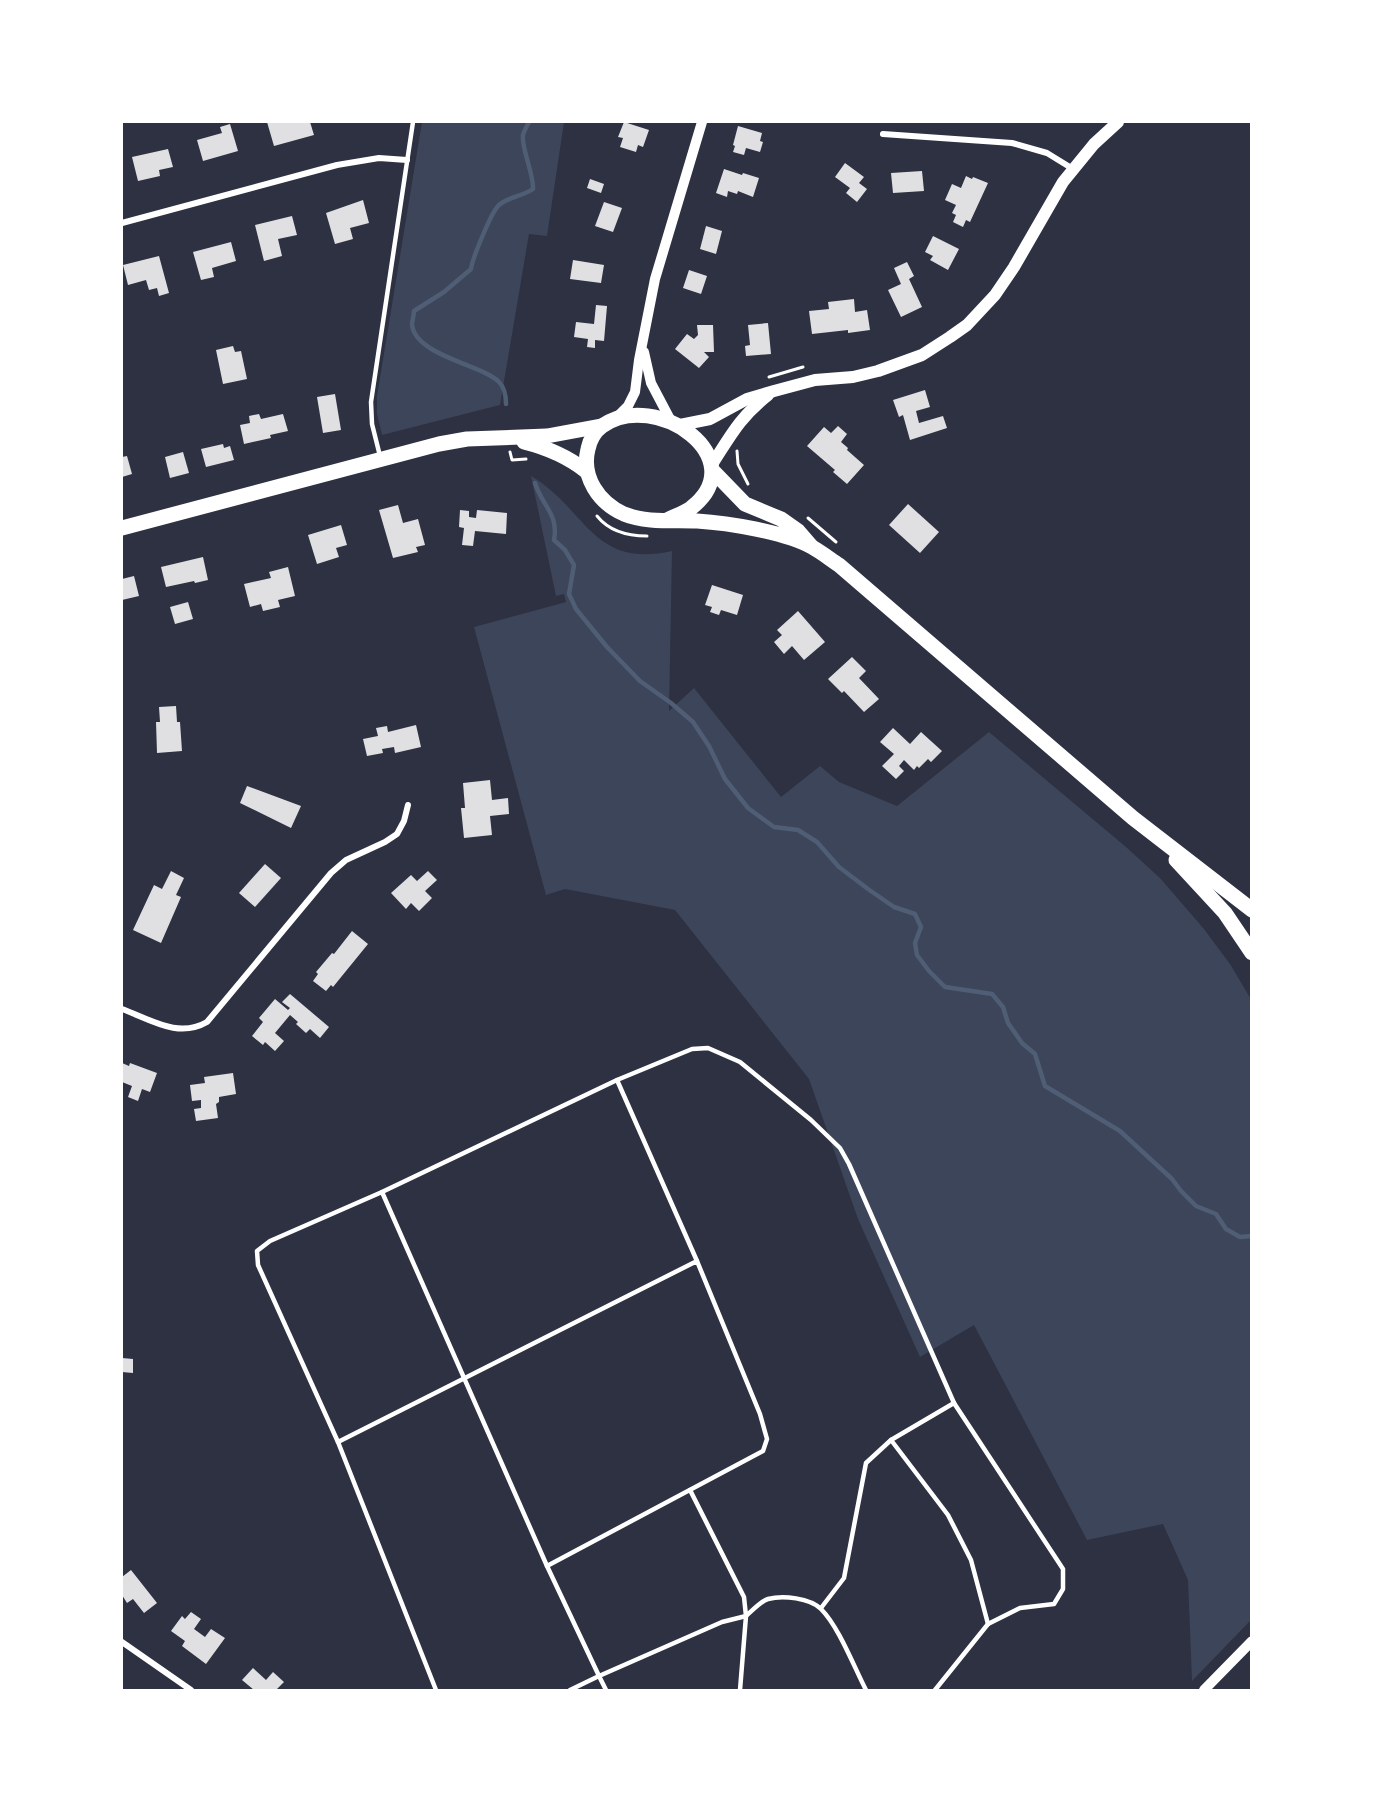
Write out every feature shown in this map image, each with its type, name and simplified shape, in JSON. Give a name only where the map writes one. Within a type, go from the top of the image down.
[{"type":"main road","points":[[122,528],[458,440],[547,436],[607,423],[626,416],[644,416],[675,423],[710,419],[747,399],[814,380],[853,377],[890,368],[922,355],[959,332],[988,303],[1008,277],[1073,169],[1094,144],[1118,122]]},
{"type":"main road","points":[[667,520],[689,510],[698,502],[710,482],[712,468],[734,428],[743,417],[774,391]]},
{"type":"main road","points":[[607,423],[591,439],[586,471],[595,491],[609,506],[626,515],[742,527],[811,546]]},
{"type":"main road","points":[[675,423],[708,453],[712,468],[744,504],[781,519],[798,531],[811,546],[847,573],[1133,818],[1251,910]]},
{"type":"main road","points":[[507,439],[550,449],[586,471]]},
{"type":"main road","points":[[1133,818],[1215,901],[1251,953]]},
{"type":"street","points":[[607,423],[628,406],[635,392],[655,279],[702,122]]},
{"type":"street","points":[[883,134],[1012,143],[1047,153],[1073,169]]},
{"type":"street","points":[[122,223],[337,165],[379,158],[407,160]]},
{"type":"street","points":[[643,342],[646,367],[651,383],[675,423]]},
{"type":"street","points":[[122,1008],[178,1029],[193,1028],[207,1022],[331,873],[346,860],[397,834],[404,821],[408,805]]},
{"type":"street","points":[[1204,1690],[1251,1641]]},
{"type":"street","points":[[122,1642],[191,1690]]},
{"type":"lane","points":[[380,459],[372,424],[371,402],[413,122]]},
{"type":"lane","points":[[436,1690],[338,1442],[258,1265],[257,1251],[270,1241],[382,1192],[617,1080],[692,1049],[708,1048],[740,1062],[811,1120],[840,1148],[954,1403],[1063,1569],[1063,1589],[1054,1604],[1020,1608],[988,1624],[935,1690]]},
{"type":"lane","points":[[547,1566],[763,1451],[767,1439],[760,1414],[697,1261],[617,1080]]},
{"type":"lane","points":[[382,1192],[547,1566],[606,1690]]},
{"type":"lane","points":[[338,1442],[697,1261]]},
{"type":"lane","points":[[821,1608],[844,1578],[866,1463],[891,1440],[954,1403]]},
{"type":"lane","points":[[891,1440],[948,1515],[971,1560],[988,1624]]},
{"type":"lane","points":[[690,1490],[744,1597],[746,1616],[740,1690]]},
{"type":"lane","points":[[570,1690],[722,1622],[746,1616],[766,1599],[789,1598],[806,1601],[821,1608],[837,1632],[866,1690]]},
{"type":"path","points":[[762,380],[783,372],[811,366]]},
{"type":"path","points":[[729,438],[738,442],[736,453],[738,464],[750,486]]},
{"type":"path","points":[[808,518],[836,542]]},
{"type":"shaded area","points":[[422,122],[564,122],[547,236],[529,234],[500,405],[382,435],[377,414],[377,396]]},
{"type":"shaded area","points":[[531,476],[550,489],[592,533],[607,544],[624,552],[645,554],[672,551],[669,711],[694,688],[781,797],[820,766],[839,782],[897,806],[989,732],[1160,878],[1204,929],[1230,964],[1252,1001],[1251,1620],[1192,1681],[1188,1580],[1163,1524],[1087,1540],[974,1325],[920,1357],[858,1219],[809,1079],[675,910],[565,889],[546,895],[474,627],[566,602],[564,594],[556,596]]},
{"type":"building","points":[[267,122],[310,122],[314,135],[274,146]]},
{"type":"building","points":[[624,122],[649,130],[643,147],[638,145],[636,152],[620,147],[623,138],[618,137]]},
{"type":"building","points":[[230,124],[238,151],[203,161],[197,140],[222,133],[220,127]]},
{"type":"building","points":[[738,126],[762,133],[760,141],[763,142],[760,152],[746,148],[744,155],[733,152]]},
{"type":"building","points":[[168,149],[173,167],[159,170],[160,176],[138,181],[132,157]]},
{"type":"building","points":[[845,163],[864,177],[859,183],[867,189],[857,202],[846,193],[850,188],[835,177]]},
{"type":"building","points":[[724,169],[759,178],[753,197],[738,191],[737,194],[728,191],[727,197],[716,193]]},
{"type":"building","points":[[922,171],[924,191],[893,193],[891,173]]},
{"type":"building","points":[[966,176],[988,183],[970,222],[966,220],[963,227],[953,222],[956,215],[952,213],[956,205],[945,200],[952,184],[961,188]]},
{"type":"building","points":[[590,179],[604,184],[601,193],[587,188]]},
{"type":"building","points":[[363,200],[369,223],[350,228],[353,239],[335,244],[326,213]]},
{"type":"building","points":[[604,202],[622,208],[613,232],[595,226]]},
{"type":"building","points":[[292,216],[297,235],[278,239],[282,256],[264,261],[255,225]]},
{"type":"building","points":[[706,226],[722,231],[716,254],[700,249]]},
{"type":"building","points":[[933,236],[959,249],[948,270],[930,260],[933,256],[925,252]]},
{"type":"building","points":[[231,242],[236,261],[212,268],[214,277],[201,280],[193,252]]},
{"type":"building","points":[[159,256],[169,293],[159,296],[157,288],[149,290],[146,280],[128,285],[123,265]]},
{"type":"building","points":[[573,260],[604,265],[601,283],[570,279]]},
{"type":"building","points":[[907,262],[914,276],[909,279],[922,307],[901,317],[888,290],[901,284],[894,268]]},
{"type":"building","points":[[689,270],[707,276],[701,294],[683,288]]},
{"type":"building","points":[[854,299],[855,312],[867,310],[870,330],[812,334],[809,311],[829,309],[828,302]]},
{"type":"building","points":[[596,305],[607,306],[604,341],[595,340],[595,348],[587,347],[588,339],[574,337],[576,322],[594,324]]},
{"type":"building","points":[[768,323],[771,354],[746,356],[745,346],[750,345],[748,325]]},
{"type":"building","points":[[697,325],[713,325],[714,352],[704,352],[709,357],[699,368],[675,349],[687,334],[694,339],[698,335]]},
{"type":"building","points":[[233,346],[235,352],[241,351],[247,379],[223,384],[216,350]]},
{"type":"building","points":[[925,390],[930,407],[916,411],[919,423],[943,416],[947,428],[910,440],[903,415],[899,417],[893,400]]},
{"type":"building","points":[[335,394],[341,430],[323,433],[317,397]]},
{"type":"building","points":[[259,414],[261,419],[283,414],[288,431],[270,435],[271,438],[244,444],[240,425],[250,423],[249,416]]},
{"type":"building","points":[[838,426],[847,434],[841,442],[864,465],[847,484],[833,472],[835,470],[807,446],[824,427],[831,433]]},
{"type":"building","points":[[223,444],[224,448],[230,446],[234,460],[206,467],[201,449]]},
{"type":"building","points":[[183,452],[189,473],[170,478],[165,457]]},
{"type":"building","points":[[127,456],[132,474],[122,477],[122,457]]},
{"type":"building","points":[[908,504],[939,532],[920,553],[889,525]]},
{"type":"building","points":[[398,505],[403,523],[418,519],[425,545],[416,547],[418,552],[393,558],[379,510]]},
{"type":"building","points":[[460,510],[469,511],[469,517],[476,518],[477,510],[507,513],[506,534],[475,531],[473,546],[462,545],[464,528],[459,527]]},
{"type":"building","points":[[341,525],[347,545],[336,548],[339,557],[317,564],[308,535]]},
{"type":"building","points":[[203,557],[208,580],[166,587],[161,567]]},
{"type":"building","points":[[288,567],[295,596],[278,600],[280,607],[263,611],[261,604],[250,607],[244,584],[271,578],[269,572]]},
{"type":"building","points":[[134,576],[139,596],[122,600],[122,579]]},
{"type":"building","points":[[712,585],[743,595],[737,615],[721,610],[719,615],[710,612],[712,607],[705,605]]},
{"type":"building","points":[[188,602],[193,619],[175,624],[170,607]]},
{"type":"building","points":[[798,611],[825,642],[804,660],[792,646],[784,654],[774,642],[782,635],[777,630]]},
{"type":"building","points":[[852,657],[866,671],[859,678],[879,699],[864,712],[844,691],[842,693],[828,679]]},
{"type":"building","points":[[176,706],[177,722],[180,722],[182,751],[157,753],[156,722],[160,722],[159,707]]},
{"type":"building","points":[[416,725],[421,747],[395,753],[394,747],[382,749],[383,753],[367,756],[363,739],[378,736],[376,728],[387,726],[388,732]]},
{"type":"building","points":[[893,728],[910,744],[921,732],[942,751],[931,762],[928,759],[914,770],[904,760],[899,766],[904,771],[896,779],[882,766],[894,754],[880,742]]},
{"type":"building","points":[[490,780],[492,800],[508,798],[509,814],[490,816],[492,835],[464,838],[461,808],[465,808],[463,783]]},
{"type":"building","points":[[247,786],[301,806],[291,828],[240,803]]},
{"type":"building","points":[[265,864],[281,878],[255,907],[239,893]]},
{"type":"building","points":[[171,871],[184,878],[176,895],[181,897],[161,943],[133,930],[154,885],[162,889]]},
{"type":"building","points":[[428,871],[437,880],[425,891],[432,898],[419,911],[411,903],[406,909],[391,893],[411,875],[417,881]]},
{"type":"building","points":[[352,931],[368,944],[333,987],[331,985],[326,991],[313,981],[318,974],[316,972]]},
{"type":"building","points":[[290,994],[329,1027],[320,1038],[310,1029],[306,1033],[290,1015],[275,1033],[284,1041],[275,1051],[265,1042],[263,1045],[252,1036],[263,1022],[259,1018],[275,999],[288,1010],[290,1008],[282,1002]]},
{"type":"building","points":[[122,1063],[129,1066],[130,1063],[157,1073],[150,1092],[142,1089],[138,1101],[128,1097],[132,1086],[122,1082]]},
{"type":"building","points":[[233,1073],[236,1094],[219,1097],[219,1102],[216,1104],[218,1118],[196,1121],[194,1109],[201,1108],[201,1100],[192,1101],[190,1085],[205,1083],[204,1077]]},
{"type":"building","points":[[122,1358],[133,1359],[133,1373],[122,1372]]},
{"type":"building","points":[[131,1570],[157,1603],[144,1613],[133,1599],[127,1603],[122,1595],[122,1577]]},
{"type":"building","points":[[191,1612],[201,1619],[194,1629],[205,1637],[211,1629],[225,1638],[206,1664],[182,1646],[185,1641],[171,1631],[182,1616],[185,1619]]},
{"type":"building","points":[[253,1668],[266,1680],[273,1672],[284,1682],[276,1690],[254,1690],[242,1680]]},
{"type":"waterway","points":[[506,404],[505,392],[499,382],[425,344],[416,336],[412,323],[414,311],[444,292],[471,269],[482,236],[499,205],[533,189],[523,140],[523,133],[529,122]]},
{"type":"waterway","points":[[535,483],[552,517],[554,540],[565,550],[574,565],[569,594],[576,609],[607,647],[640,681],[693,722],[709,746],[725,779],[748,808],[774,827],[798,830],[817,842],[839,867],[868,889],[894,907],[915,914],[921,927],[915,943],[917,955],[929,971],[945,987],[992,994],[1003,1007],[1008,1023],[1022,1043],[1035,1054],[1045,1086],[1120,1131],[1172,1179],[1196,1206],[1216,1214],[1226,1229],[1240,1237],[1252,1236]]}]
